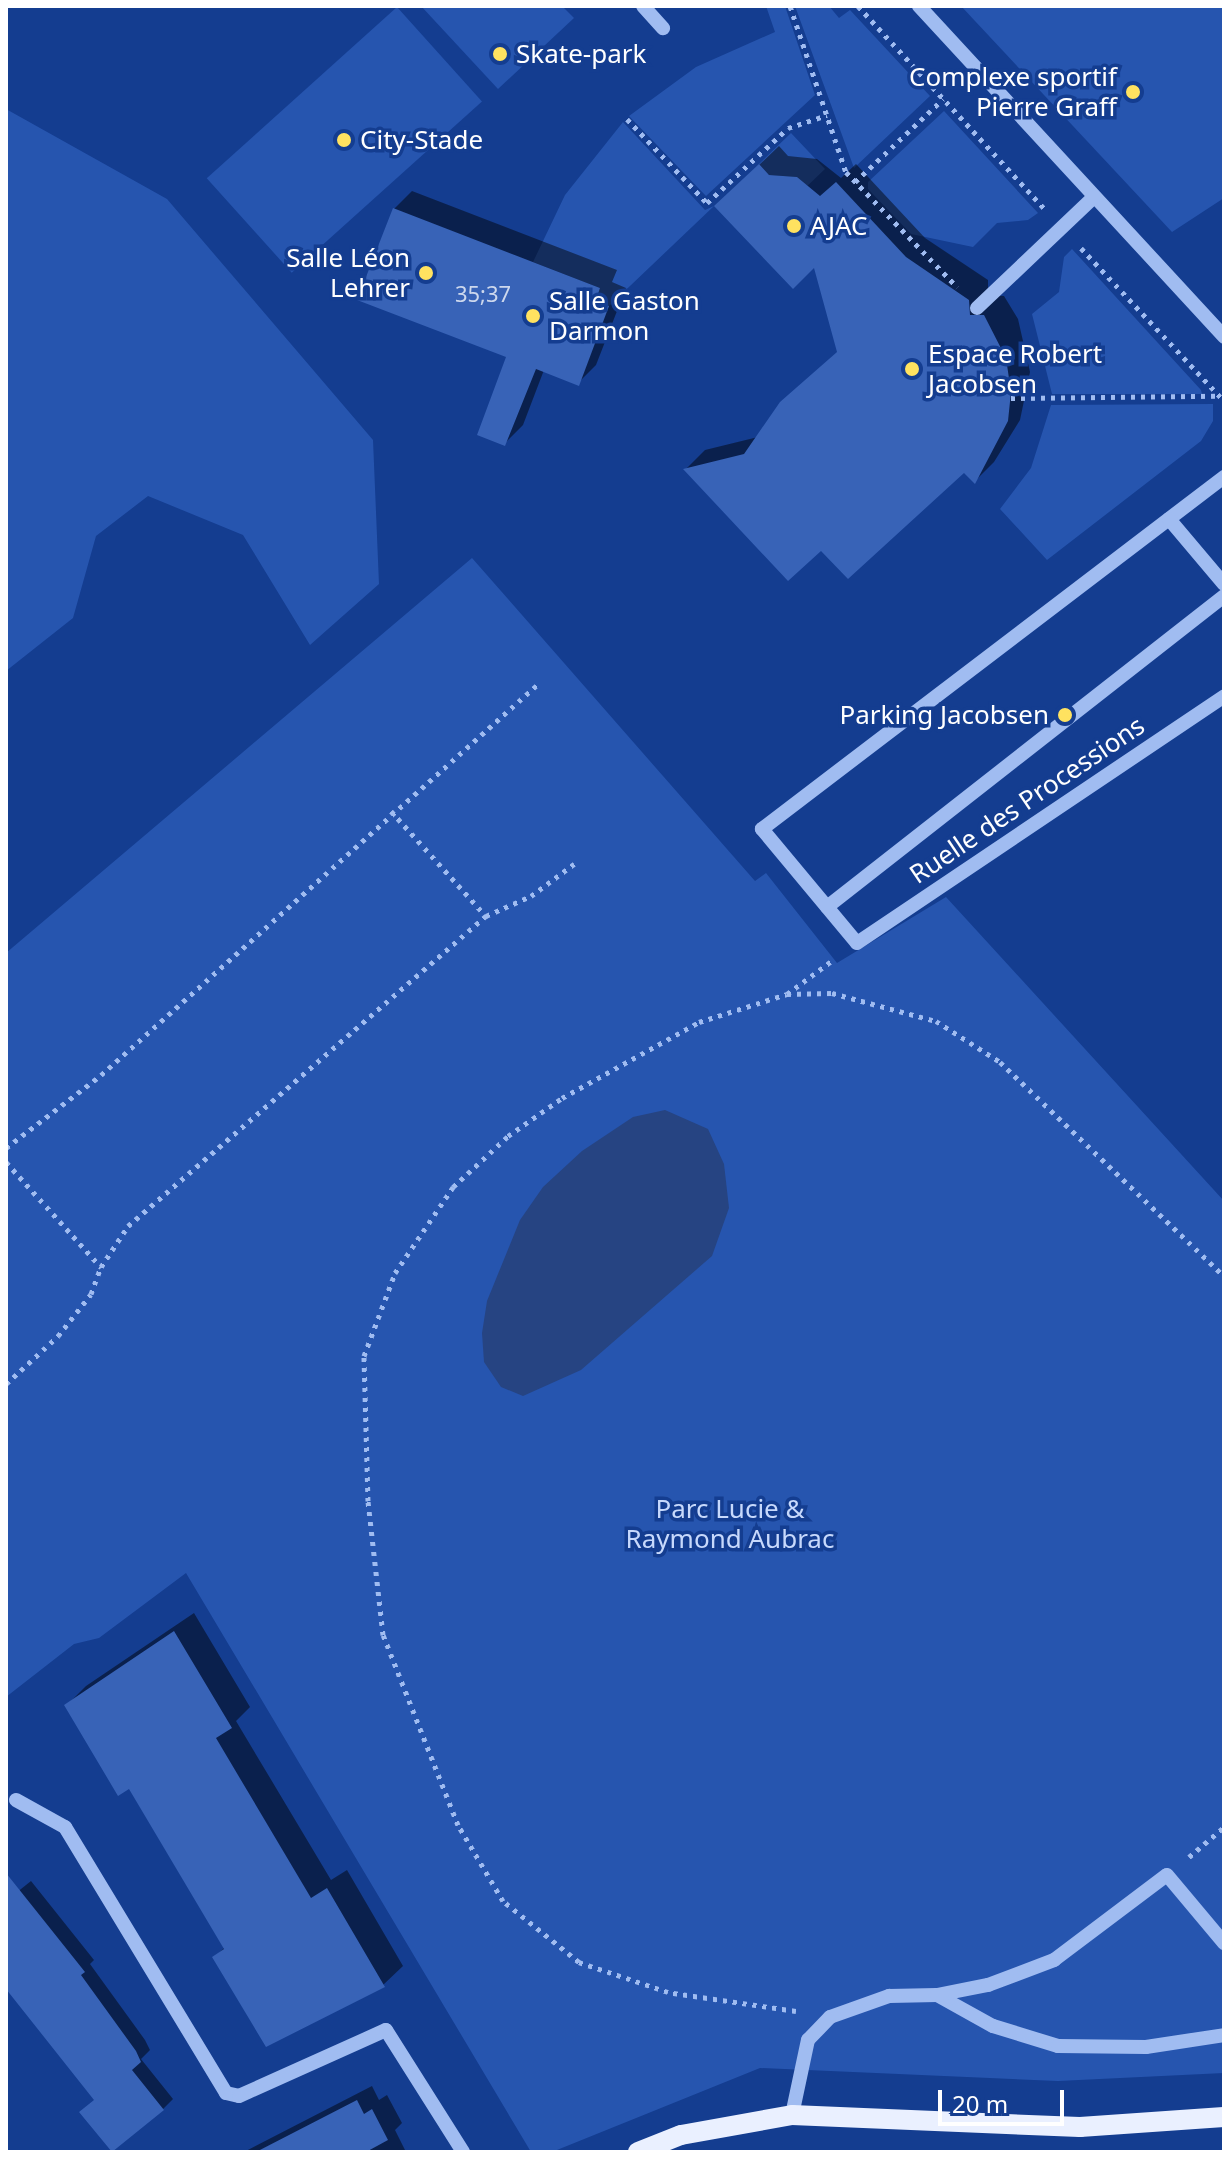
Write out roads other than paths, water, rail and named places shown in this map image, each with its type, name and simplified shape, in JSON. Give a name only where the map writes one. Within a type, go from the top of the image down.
[{"type":"main road","points":[[638,2152],[681,2135],[792,2115],[1080,2127],[1224,2117]]},
{"type":"street","points":[[643,6],[663,28]]},
{"type":"street","points":[[919,6],[1224,337]]},
{"type":"street","points":[[977,308],[1094,197]]},
{"type":"street","points":[[1224,477],[762,829],[827,907],[1224,596]]},
{"type":"street","points":[[1169,519],[1224,584]]},
{"type":"street","name":"Ruelle des Processions","points":[[827,907],[857,943],[1224,696]]},
{"type":"street","points":[[16,1800],[65,1827],[226,2093],[239,2096],[386,2030],[463,2152]]},
{"type":"street","points":[[792,2115],[808,2040],[830,2017],[889,1996],[937,1995],[988,1985],[1054,1960],[1167,1875],[1224,1943]]},
{"type":"street","points":[[937,1995],[993,2026],[1058,2046],[1146,2047],[1224,2035]]},
{"type":"place","name":"Skate-park","points":[[500,54]]},
{"type":"place","name":"Complexe sportif Pierre Graff","points":[[1133,92]]},
{"type":"place","name":"City-Stade","points":[[344,140]]},
{"type":"place","name":"AJAC","points":[[794,226]]},
{"type":"place","name":"Salle Léon Lehrer","points":[[426,273]]},
{"type":"place","name":"Salle Gaston Darmon","points":[[533,316]]},
{"type":"place","name":"Espace Robert Jacobsen","points":[[912,369]]},
{"type":"place","name":"Parking Jacobsen","points":[[1065,715]]},
{"type":"park label","name":"Parc Lucie & Raymond Aubrac","points":[[730,1524]]}]
